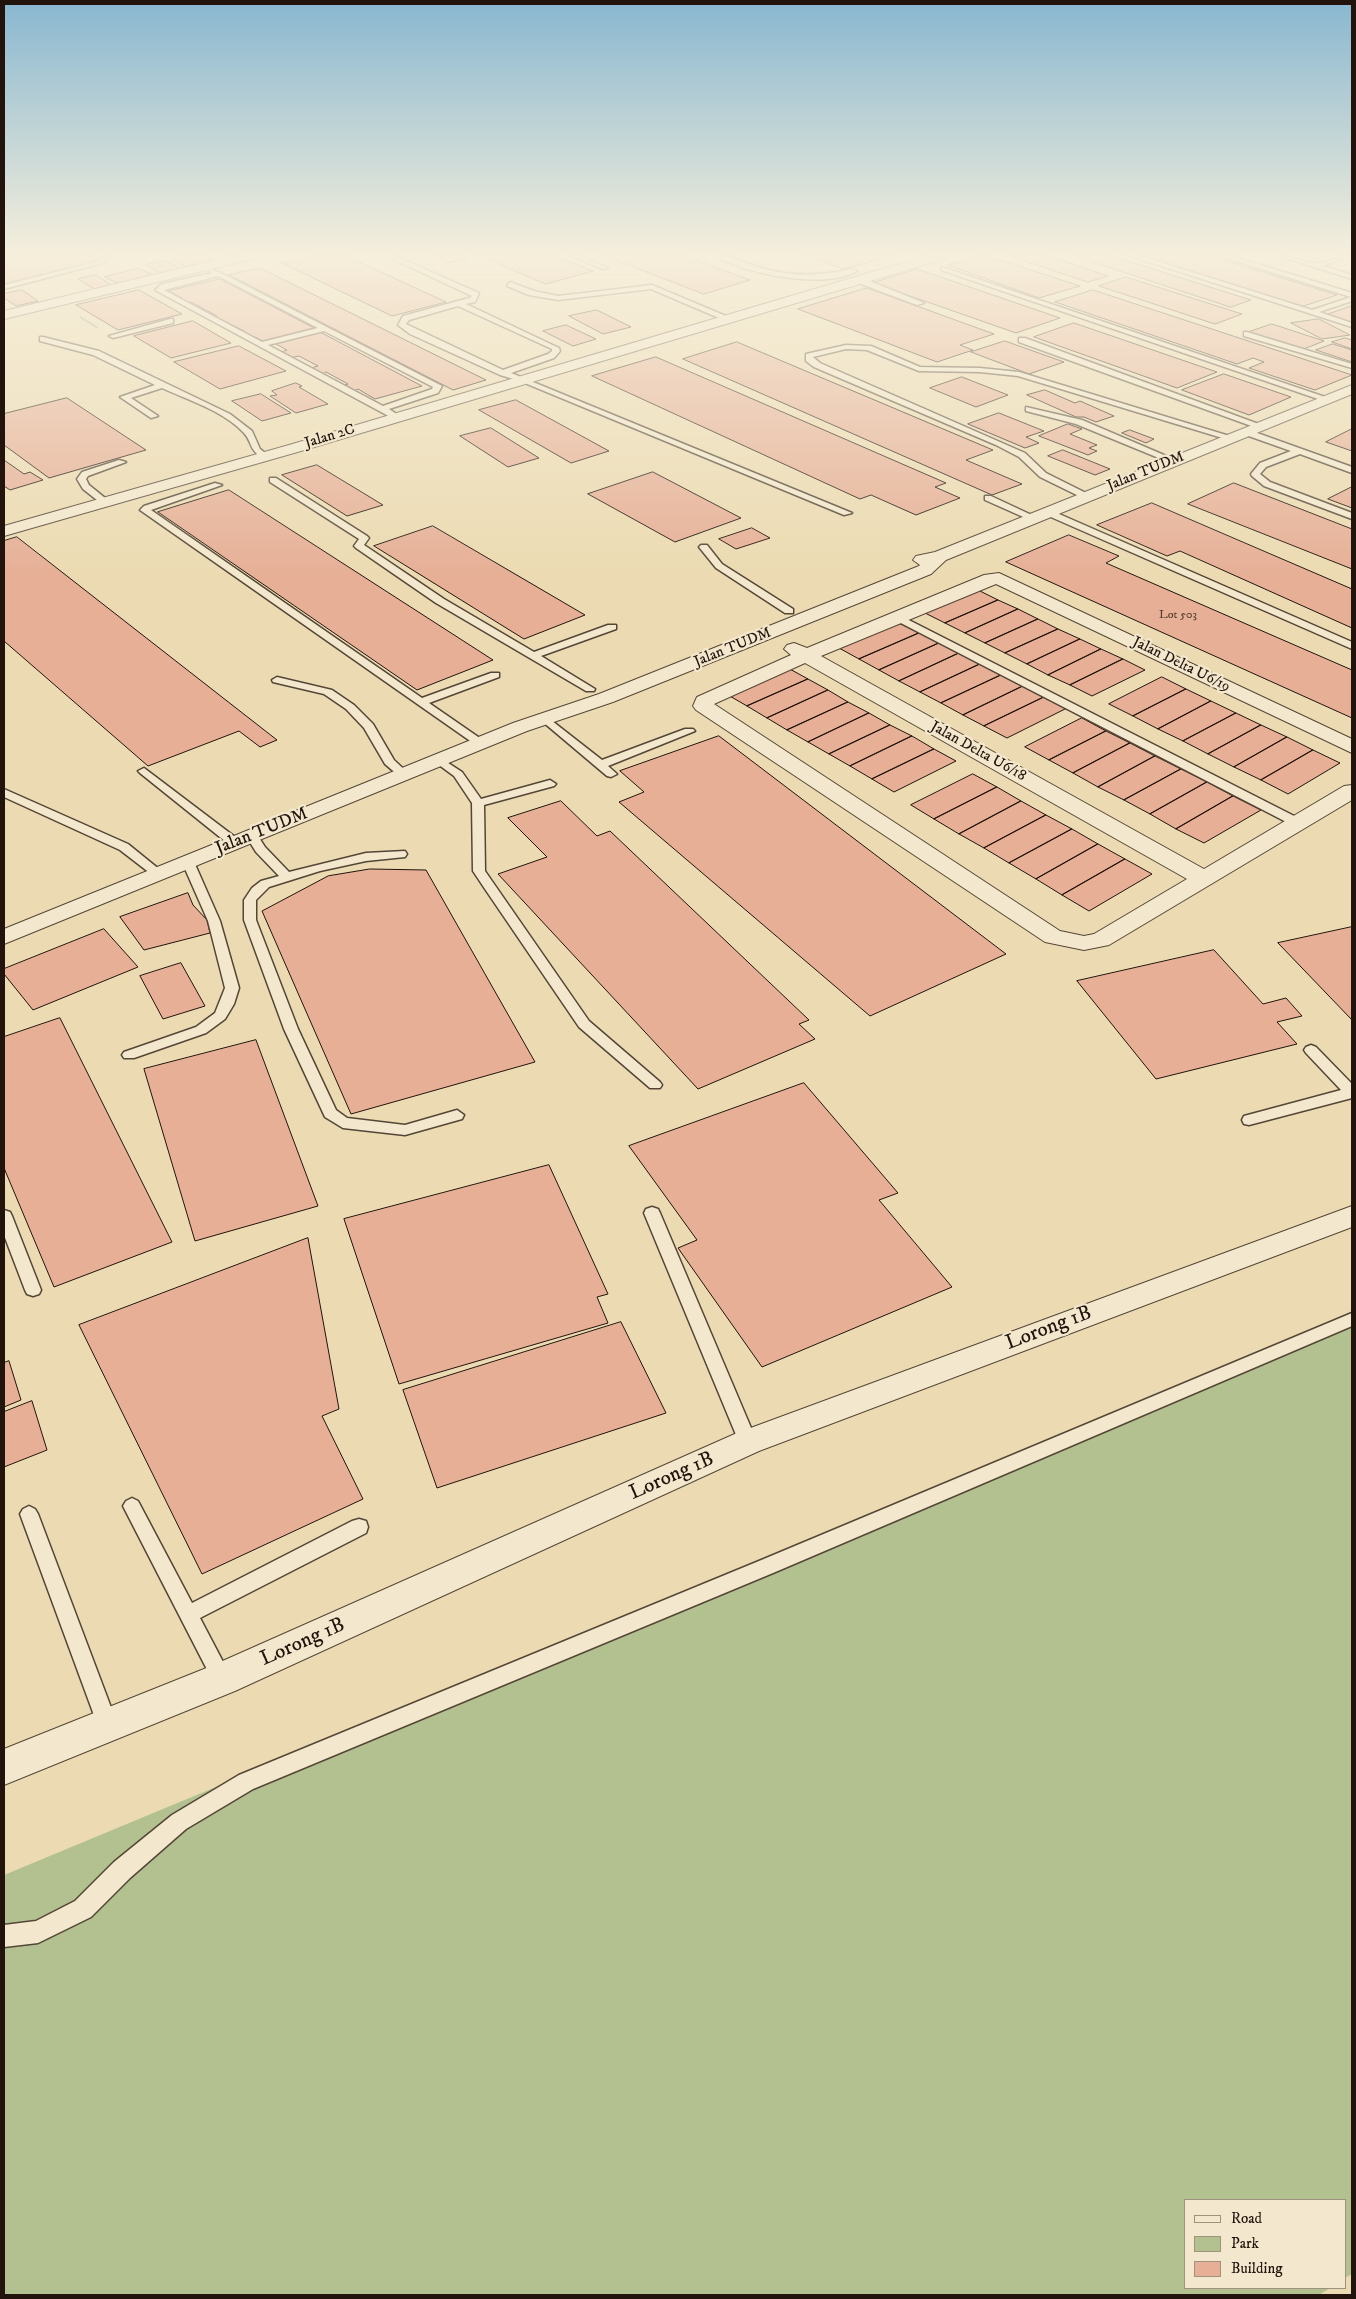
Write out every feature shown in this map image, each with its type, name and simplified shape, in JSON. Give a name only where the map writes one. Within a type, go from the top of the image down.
[{"type":"street","name":"Jalan 2C","points":[[4,531],[580,362]]},
{"type":"street","name":"Jalan TUDM","points":[[4,937],[520,727],[547,720],[761,629],[789,611],[910,563],[940,556],[1352,389]]},
{"type":"street","name":"Jalan TUDM","points":[[520,727],[527,720],[590,689],[925,570],[940,556]]},
{"type":"street","name":"Jalan Delta U6/19","points":[[897,618],[990,579],[999,578],[1352,747]]},
{"type":"street","points":[[897,618],[704,701],[703,706],[1054,937],[1084,942],[1101,940],[1352,791]]},
{"type":"street","name":"Jalan Delta U6/18","points":[[761,629],[1204,879]]},
{"type":"street","name":"Lorong 1B","points":[[4,1767],[222,1679],[748,1442],[1352,1216]]},
{"type":"lane","points":[[117,362],[227,416],[249,434],[256,450],[265,456]]},
{"type":"lane","points":[[293,362],[396,416]]},
{"type":"lane","points":[[382,409],[435,391],[438,386],[392,362]]},
{"type":"lane","points":[[480,362],[847,513]]},
{"type":"lane","points":[[503,373],[533,362]]},
{"type":"lane","points":[[811,362],[999,443],[1022,456],[1043,475],[1087,496]]},
{"type":"lane","points":[[903,362],[919,369],[980,370],[1019,374],[1246,432]]},
{"type":"lane","points":[[1076,362],[1246,432],[1352,470]]},
{"type":"lane","points":[[1224,362],[1327,399]]},
{"type":"lane","points":[[1340,362],[1352,366]]},
{"type":"lane","points":[[154,416],[124,397],[162,385]]},
{"type":"lane","points":[[1029,409],[1079,422],[1174,461]]},
{"type":"lane","points":[[1300,451],[1263,465],[1255,474],[1267,484],[1352,516]]},
{"type":"lane","points":[[105,502],[86,487],[82,479],[85,474],[122,462]]},
{"type":"lane","points":[[273,480],[337,519],[364,538],[359,546],[440,601],[590,689]]},
{"type":"lane","points":[[218,485],[147,508],[146,510],[480,743]]},
{"type":"lane","points":[[988,498],[1040,515],[1352,646]]},
{"type":"lane","points":[[704,547],[719,566],[789,611]]},
{"type":"lane","points":[[897,618],[1298,823]]},
{"type":"lane","points":[[531,656],[612,627]]},
{"type":"lane","points":[[421,702],[495,675]]},
{"type":"lane","points":[[277,680],[328,692],[350,707],[369,726],[389,762],[403,774]]},
{"type":"lane","points":[[547,720],[611,774]]},
{"type":"lane","points":[[600,765],[689,731]]},
{"type":"lane","points":[[439,760],[458,774],[478,803],[479,871],[584,1024],[655,1085]]},
{"type":"lane","points":[[144,771],[260,850],[286,877]]},
{"type":"lane","points":[[478,803],[550,784]]},
{"type":"lane","points":[[4,793],[124,848],[159,874]]},
{"type":"lane","points":[[401,854],[372,854],[345,859],[265,884],[256,891],[250,900],[250,920],[290,1029],[330,1113],[344,1123],[405,1130],[457,1115]]},
{"type":"lane","points":[[129,1055],[201,1030],[220,1016],[227,1004],[232,988],[214,921],[188,862]]},
{"type":"lane","points":[[1250,1120],[1352,1092],[1310,1050]]},
{"type":"lane","points":[[652,1213],[748,1442]]},
{"type":"lane","points":[[4,1216],[33,1290]]},
{"type":"lane","points":[[4,1936],[38,1932],[83,1910],[122,1870],[179,1822],[246,1782],[757,1570],[1352,1319]]},
{"type":"lane","points":[[132,1506],[222,1679]]},
{"type":"lane","points":[[29,1514],[108,1726]]},
{"type":"lane","points":[[188,1614],[359,1527]]},
{"type":"green space","points":[[1352,1315],[1352,2274],[1346,2277],[1346,2199],[1184,2199],[1184,2289],[1328,2289],[1319,2295],[4,2295],[4,1875]]},
{"type":"building","points":[[174,362],[270,362],[286,371],[220,389]]},
{"type":"building","points":[[311,362],[377,362],[422,386],[375,399],[358,389],[354,391],[343,386],[348,384],[326,372],[323,374],[311,368],[318,366]]},
{"type":"building","points":[[399,362],[450,362],[486,380],[453,390]]},
{"type":"building","points":[[638,362],[668,362],[946,483],[935,487],[960,498],[916,515],[871,495],[860,499],[592,376]]},
{"type":"building","points":[[690,362],[785,362],[993,450],[966,460],[1022,484],[992,495]]},
{"type":"building","points":[[998,362],[1063,362],[1029,374]]},
{"type":"building","points":[[1105,362],[1189,362],[1217,372],[1177,388]]},
{"type":"building","points":[[1263,362],[1313,362],[1352,375],[1315,390],[1249,368]]},
{"type":"building","points":[[1224,374],[1291,397],[1249,415],[1182,390]]},
{"type":"building","points":[[962,377],[1008,395],[976,407],[930,388]]},
{"type":"building","points":[[296,383],[302,386],[299,387],[328,404],[296,413],[270,396],[277,395],[272,391]]},
{"type":"building","points":[[1045,390],[1075,403],[1080,401],[1114,416],[1096,422],[1084,417],[1076,417],[1027,395]]},
{"type":"building","points":[[261,394],[291,413],[262,421],[232,401]]},
{"type":"building","points":[[67,398],[146,450],[49,478],[4,445],[4,414]]},
{"type":"building","points":[[516,400],[609,451],[571,463],[479,410]]},
{"type":"building","points":[[999,413],[1044,431],[1026,437],[1039,443],[1025,448],[968,424]]},
{"type":"building","points":[[1068,424],[1082,429],[1070,434],[1097,445],[1089,448],[1097,451],[1088,455],[1039,436]]},
{"type":"building","points":[[491,428],[539,458],[508,467],[460,436]]},
{"type":"building","points":[[1352,429],[1352,451],[1326,442]]},
{"type":"building","points":[[1130,430],[1154,439],[1146,443],[1122,433]]},
{"type":"building","points":[[1063,450],[1110,469],[1095,475],[1048,456]]},
{"type":"building","points":[[4,460],[24,474],[30,472],[43,480],[10,490],[4,486]]},
{"type":"building","points":[[317,465],[383,505],[347,516],[282,475]]},
{"type":"building","points":[[653,472],[741,518],[675,542],[588,494]]},
{"type":"building","points":[[1234,483],[1352,529],[1352,569],[1188,504]]},
{"type":"building","points":[[1352,487],[1352,508],[1328,499]]},
{"type":"building","points":[[229,490],[493,660],[417,690],[158,512]]},
{"type":"building","points":[[1152,503],[1352,589],[1352,628],[1180,551],[1167,556],[1097,525]]},
{"type":"building","points":[[433,526],[585,615],[524,639],[374,546]]},
{"type":"building","points":[[752,528],[770,538],[736,549],[719,539]]},
{"type":"building","points":[[1069,535],[1119,556],[1106,563],[1352,670],[1352,718],[1006,562]]},
{"type":"building","points":[[17,537],[277,740],[260,747],[239,731],[148,766],[4,641],[4,541]]},
{"type":"building","points":[[978,590],[998,600],[945,623],[925,613]]},
{"type":"building","points":[[998,600],[1018,609],[965,633],[945,623]]},
{"type":"building","points":[[1018,609],[1038,619],[985,643],[965,633]]},
{"type":"building","points":[[1038,619],[1058,629],[1005,653],[985,643]]},
{"type":"building","points":[[899,623],[919,633],[859,659],[839,648]]},
{"type":"building","points":[[1058,629],[1080,639],[1027,664],[1005,653]]},
{"type":"building","points":[[919,633],[939,643],[879,670],[859,659]]},
{"type":"building","points":[[1080,639],[1101,649],[1048,675],[1027,664]]},
{"type":"building","points":[[939,643],[959,653],[899,681],[879,670]]},
{"type":"building","points":[[1101,649],[1123,659],[1070,685],[1048,675]]},
{"type":"building","points":[[959,653],[980,664],[920,692],[899,681]]},
{"type":"building","points":[[1123,659],[1145,670],[1092,696],[1070,685]]},
{"type":"building","points":[[980,664],[1001,675],[941,703],[920,692]]},
{"type":"building","points":[[788,668],[808,679],[747,706],[728,695]]},
{"type":"building","points":[[1001,675],[1023,686],[963,715],[941,703]]},
{"type":"building","points":[[1162,677],[1186,689],[1133,716],[1109,704]]},
{"type":"building","points":[[808,679],[828,690],[767,718],[747,706]]},
{"type":"building","points":[[1023,686],[1044,697],[984,726],[963,715]]},
{"type":"building","points":[[1186,689],[1211,701],[1158,729],[1133,716]]},
{"type":"building","points":[[828,690],[848,702],[787,730],[767,718]]},
{"type":"building","points":[[1044,697],[1067,708],[1007,738],[984,726]]},
{"type":"building","points":[[1211,701],[1236,713],[1183,741],[1158,729]]},
{"type":"building","points":[[848,702],[869,713],[808,742],[787,730]]},
{"type":"building","points":[[869,713],[890,725],[829,754],[808,742]]},
{"type":"building","points":[[1236,713],[1261,725],[1208,754],[1183,741]]},
{"type":"building","points":[[1082,718],[1106,731],[1049,760],[1025,747]]},
{"type":"building","points":[[890,725],[912,736],[850,766],[829,754]]},
{"type":"building","points":[[1261,725],[1287,737],[1234,767],[1208,754]]},
{"type":"building","points":[[1106,731],[1130,743],[1073,773],[1049,760]]},
{"type":"building","points":[[719,736],[1006,954],[870,1016],[619,802],[644,792],[620,771]]},
{"type":"building","points":[[912,736],[934,749],[872,779],[850,766]]},
{"type":"building","points":[[1287,737],[1313,750],[1261,780],[1234,767]]},
{"type":"building","points":[[1130,743],[1155,756],[1098,787],[1073,773]]},
{"type":"building","points":[[934,749],[956,761],[894,792],[872,779]]},
{"type":"building","points":[[1313,750],[1340,763],[1288,794],[1261,780]]},
{"type":"building","points":[[1155,756],[1181,769],[1124,800],[1098,787]]},
{"type":"building","points":[[1181,769],[1207,782],[1150,814],[1124,800]]},
{"type":"building","points":[[973,774],[997,787],[934,819],[911,805]]},
{"type":"building","points":[[1207,782],[1233,796],[1176,829],[1150,814]]},
{"type":"building","points":[[997,787],[1021,801],[959,834],[934,819]]},
{"type":"building","points":[[1233,796],[1261,810],[1204,843],[1176,829]]},
{"type":"building","points":[[561,801],[597,836],[610,831],[809,1020],[799,1024],[815,1039],[698,1089],[498,874],[547,857],[508,818]]},
{"type":"building","points":[[1021,801],[1046,815],[984,848],[959,834]]},
{"type":"building","points":[[1046,815],[1072,829],[1009,863],[984,848]]},
{"type":"building","points":[[1072,829],[1098,844],[1036,879],[1009,863]]},
{"type":"building","points":[[1098,844],[1125,859],[1062,895],[1036,879]]},
{"type":"building","points":[[1125,859],[1152,874],[1089,911],[1062,895]]},
{"type":"building","points":[[370,869],[426,870],[535,1062],[351,1114],[262,911],[328,876]]},
{"type":"building","points":[[188,893],[193,905],[207,920],[210,933],[144,950],[120,917]]},
{"type":"building","points":[[1352,927],[1352,1020],[1278,943]]},
{"type":"building","points":[[104,929],[138,967],[33,1010],[4,974],[4,969]]},
{"type":"building","points":[[1214,950],[1263,1004],[1286,998],[1302,1016],[1277,1022],[1297,1044],[1156,1079],[1077,981]]},
{"type":"building","points":[[181,963],[205,1006],[163,1019],[140,976]]},
{"type":"building","points":[[60,1018],[172,1242],[54,1287],[4,1168],[4,1037]]},
{"type":"building","points":[[256,1040],[318,1206],[195,1241],[144,1069]]},
{"type":"building","points":[[804,1083],[898,1193],[879,1200],[952,1287],[762,1367],[678,1248],[697,1240],[629,1146]]},
{"type":"building","points":[[549,1165],[608,1294],[597,1297],[608,1323],[399,1384],[344,1219]]},
{"type":"building","points":[[308,1238],[339,1409],[322,1416],[363,1499],[202,1574],[79,1325]]},
{"type":"building","points":[[621,1322],[666,1413],[437,1488],[403,1390]]},
{"type":"building","points":[[9,1361],[21,1400],[4,1407],[4,1363]]},
{"type":"building","points":[[32,1401],[47,1450],[4,1467],[4,1412]]}]
